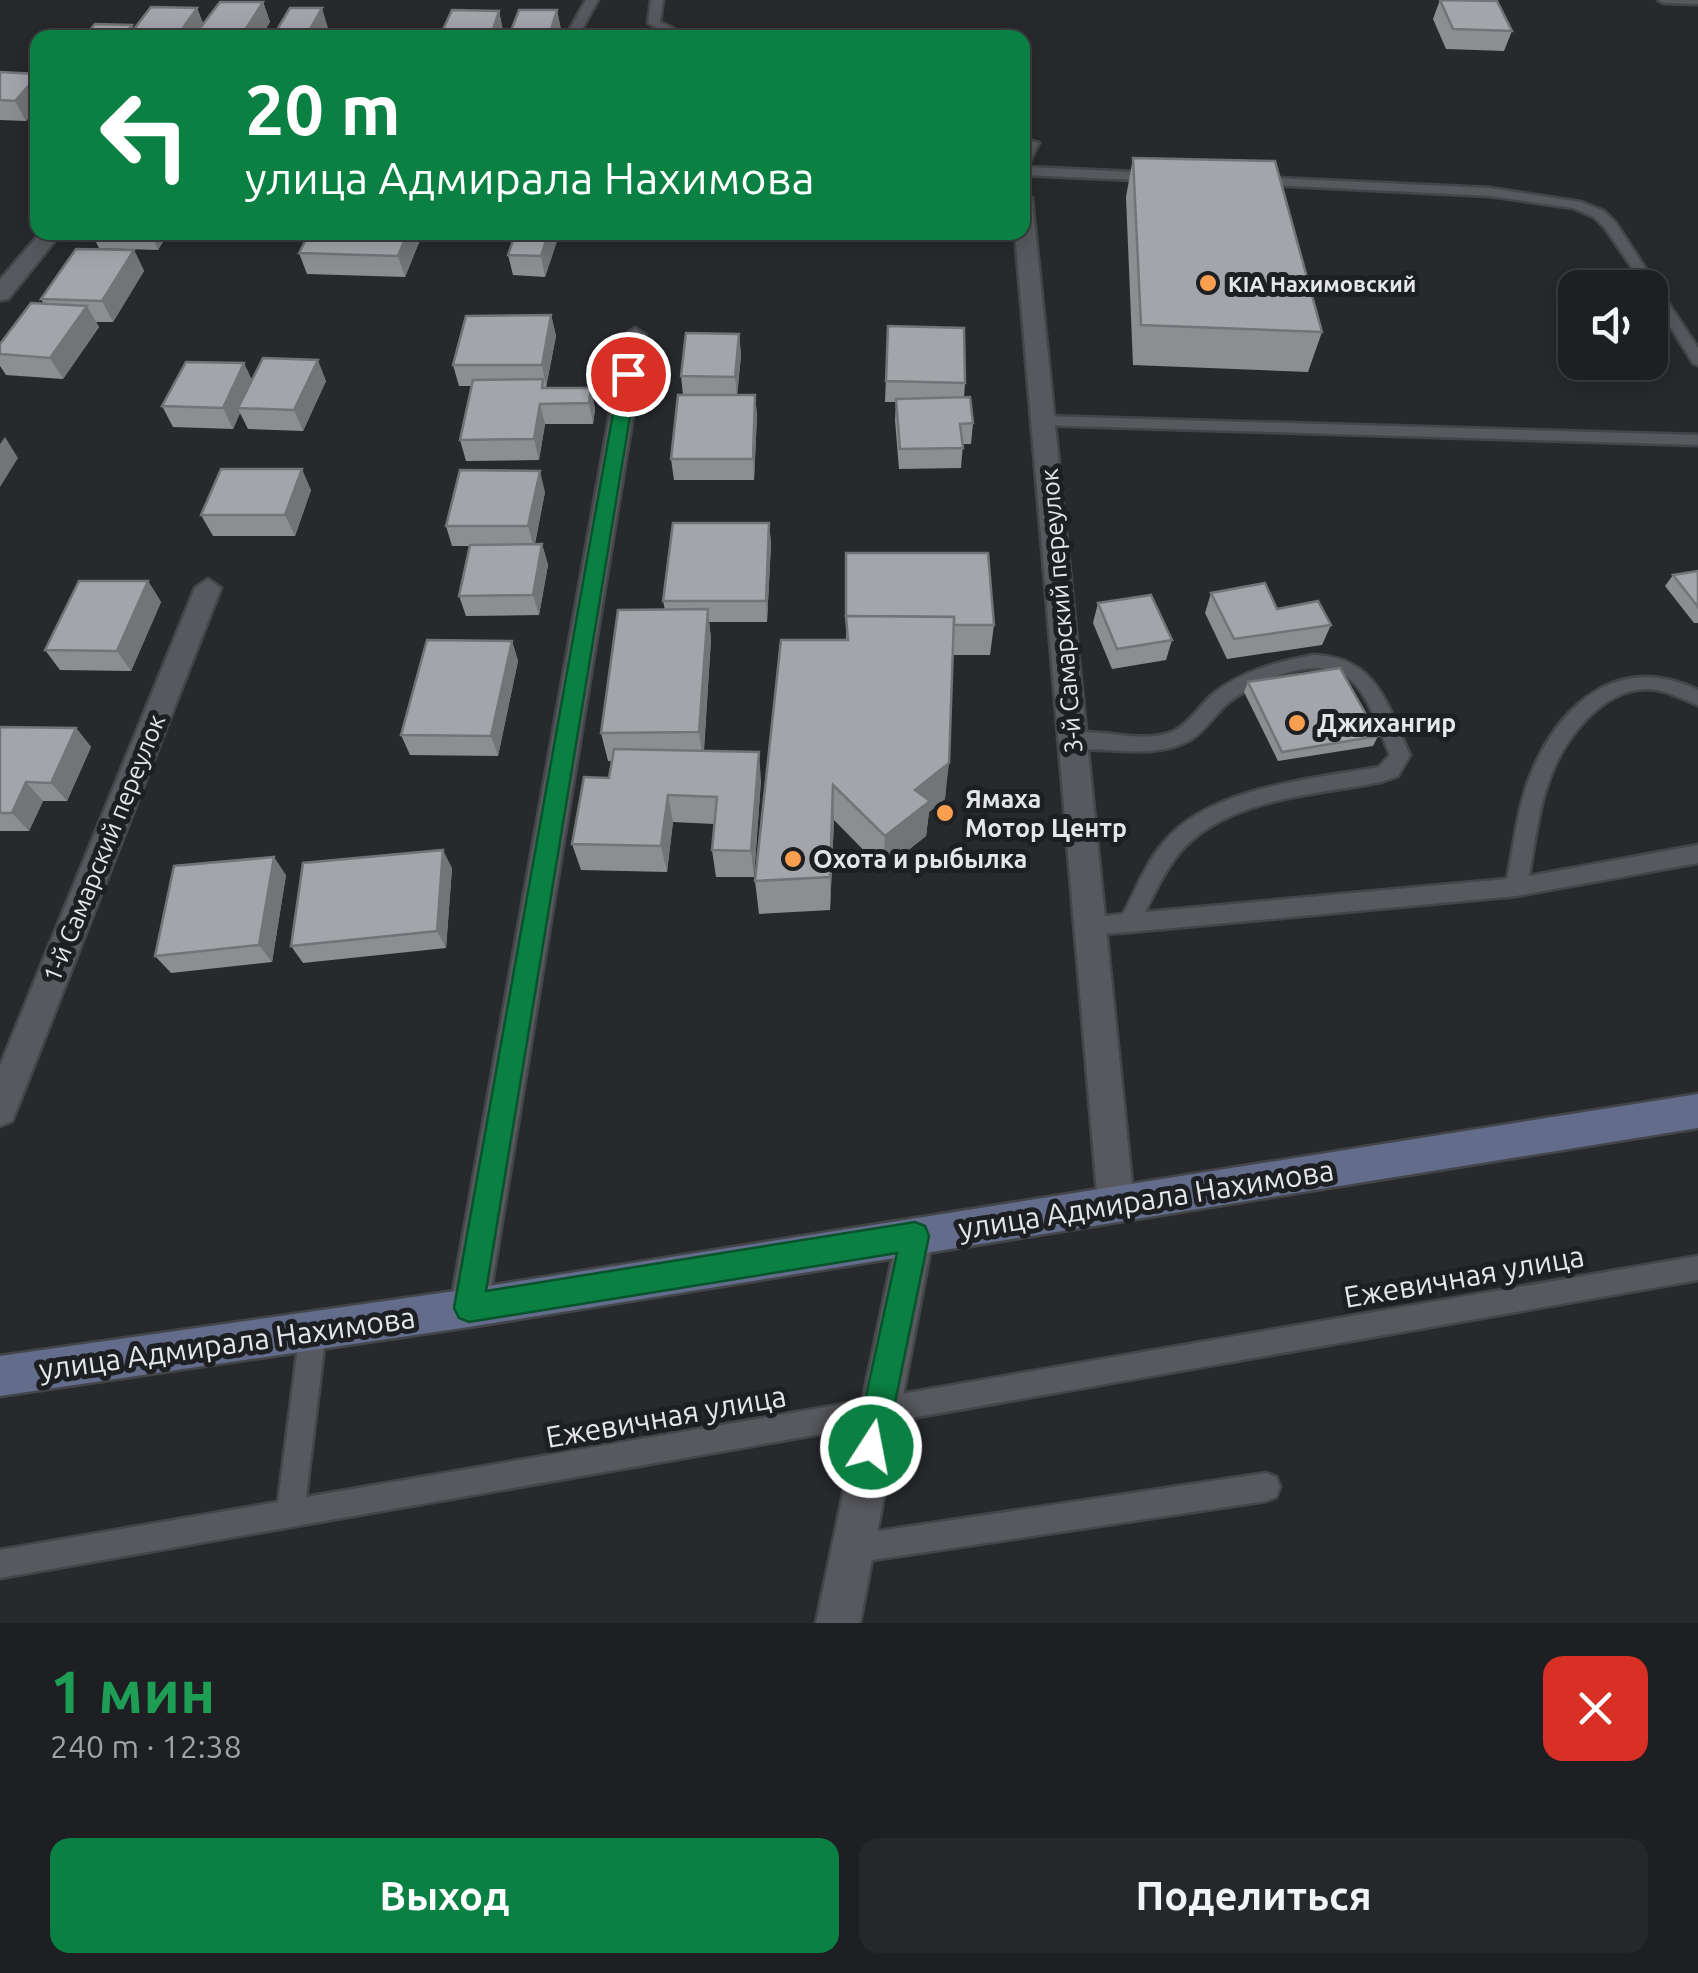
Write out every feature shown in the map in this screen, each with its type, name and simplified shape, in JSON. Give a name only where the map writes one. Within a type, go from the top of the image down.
[{"type":"main road","name":"улица Адмирала Нахимова","points":[[0,1376],[469,1308],[1698,1111]]},
{"type":"street","points":[[3,286],[45,240]]},
{"type":"street","name":"3-й Самарский переулок","points":[[1026,240],[1116,1204]]},
{"type":"street","points":[[469,1308],[635,335]]},
{"type":"street","name":"1-й Самарский переулок","points":[[0,1108],[208,588]]},
{"type":"street","points":[[838,1623],[915,1236]]},
{"type":"lane","points":[[575,30],[592,0]]},
{"type":"lane","points":[[657,0],[654,23],[663,30]]},
{"type":"lane","points":[[1664,0],[1698,2]]},
{"type":"lane","points":[[1030,169],[1181,178]]},
{"type":"lane","points":[[1240,180],[1438,189],[1586,206],[1609,224],[1698,360]]},
{"type":"lane","points":[[1043,421],[1698,440]]},
{"type":"lane","points":[[1073,740],[1152,744],[1175,739],[1195,729],[1207,709],[1226,694],[1256,677],[1316,658],[1348,664],[1360,674],[1400,755],[1392,770],[1381,774],[1253,801],[1190,828],[1173,844],[1128,923]]},
{"type":"lane","points":[[1516,887],[1544,768],[1588,704],[1605,691],[1650,682],[1676,685],[1698,698]]},
{"type":"lane","points":[[1090,926],[1516,887],[1698,854]]},
{"type":"lane","name":"Ежевичная улица","points":[[0,1564],[1698,1268]]},
{"type":"lane","points":[[290,1514],[313,1330]]},
{"type":"lane","points":[[852,1549],[1266,1487]]},
{"type":"building","points":[[1440,0],[1497,1],[1512,31],[1453,29]]},
{"type":"building","points":[[220,2],[263,2],[245,30],[199,30]]},
{"type":"building","points":[[151,7],[197,8],[182,30],[133,30]]},
{"type":"building","points":[[290,8],[322,8],[310,30],[277,30]]},
{"type":"building","points":[[452,10],[499,11],[493,30],[443,30]]},
{"type":"building","points":[[519,10],[557,10],[551,30],[511,30]]},
{"type":"building","points":[[95,24],[132,25],[128,30],[90,30]]},
{"type":"building","points":[[0,72],[30,74],[30,84],[15,101],[0,100]]},
{"type":"building","name":"KIA Нахимовский","points":[[1133,158],[1275,161],[1322,332],[1141,325]]},
{"type":"building","points":[[306,240],[405,240],[398,256],[299,253]]},
{"type":"building","points":[[513,240],[546,240],[541,256],[508,255]]},
{"type":"building","points":[[76,249],[134,250],[102,301],[41,299]]},
{"type":"building","points":[[31,303],[87,306],[50,358],[0,354],[0,344]]},
{"type":"building","points":[[551,315],[542,365],[453,365],[466,316]]},
{"type":"building","points":[[888,326],[964,328],[965,383],[886,381]]},
{"type":"building","points":[[686,333],[739,334],[735,377],[681,376]]},
{"type":"building","points":[[263,358],[318,360],[294,410],[238,408]]},
{"type":"building","points":[[186,362],[244,363],[223,408],[162,406]]},
{"type":"building","points":[[543,379],[542,388],[591,388],[589,403],[540,404],[534,439],[460,440],[473,380]]},
{"type":"building","points":[[678,395],[755,395],[753,459],[671,459]]},
{"type":"building","points":[[970,397],[973,423],[960,424],[963,448],[900,449],[896,399]]},
{"type":"building","points":[[221,469],[302,469],[285,515],[201,515]]},
{"type":"building","points":[[460,470],[540,471],[528,526],[446,526]]},
{"type":"building","points":[[673,523],[769,523],[766,601],[663,601]]},
{"type":"building","points":[[542,544],[533,595],[459,596],[470,545]]},
{"type":"building","points":[[846,553],[988,553],[994,625],[954,625],[954,617],[846,616]]},
{"type":"building","points":[[1698,571],[1698,607],[1673,575]]},
{"type":"building","points":[[79,581],[148,581],[117,651],[45,650]]},
{"type":"building","points":[[1265,583],[1277,609],[1318,601],[1331,625],[1234,639],[1211,593]]},
{"type":"building","points":[[1151,595],[1172,640],[1117,649],[1098,603]]},
{"type":"building","points":[[708,609],[699,732],[601,733],[618,610]]},
{"type":"building","points":[[846,616],[954,617],[949,763],[915,790],[930,801],[885,836],[833,785],[830,877],[755,881],[781,640],[848,640]]},
{"type":"building","points":[[427,640],[512,641],[491,736],[401,735]]},
{"type":"building","points":[[1340,668],[1378,736],[1282,752],[1248,682]]},
{"type":"building","points":[[0,727],[76,728],[51,783],[26,782],[12,813],[0,813]]},
{"type":"building","points":[[614,749],[759,752],[751,851],[712,850],[717,797],[668,795],[661,846],[572,844],[584,777],[609,778]]},
{"type":"building","points":[[443,850],[437,931],[291,946],[303,863]]},
{"type":"building","points":[[274,857],[259,945],[155,956],[174,866]]},
{"type":"place","name":"KIA Нахимовский","points":[[1208,283]]},
{"type":"place","name":"Джихангир","points":[[1297,723]]},
{"type":"place","name":"Ямаха Мотор Центр","points":[[945,813]]},
{"type":"place","name":"Охота и рыбылка","points":[[793,859]]},
{"type":"route","points":[[628,374],[469,1308],[915,1236],[871,1447]]}]
